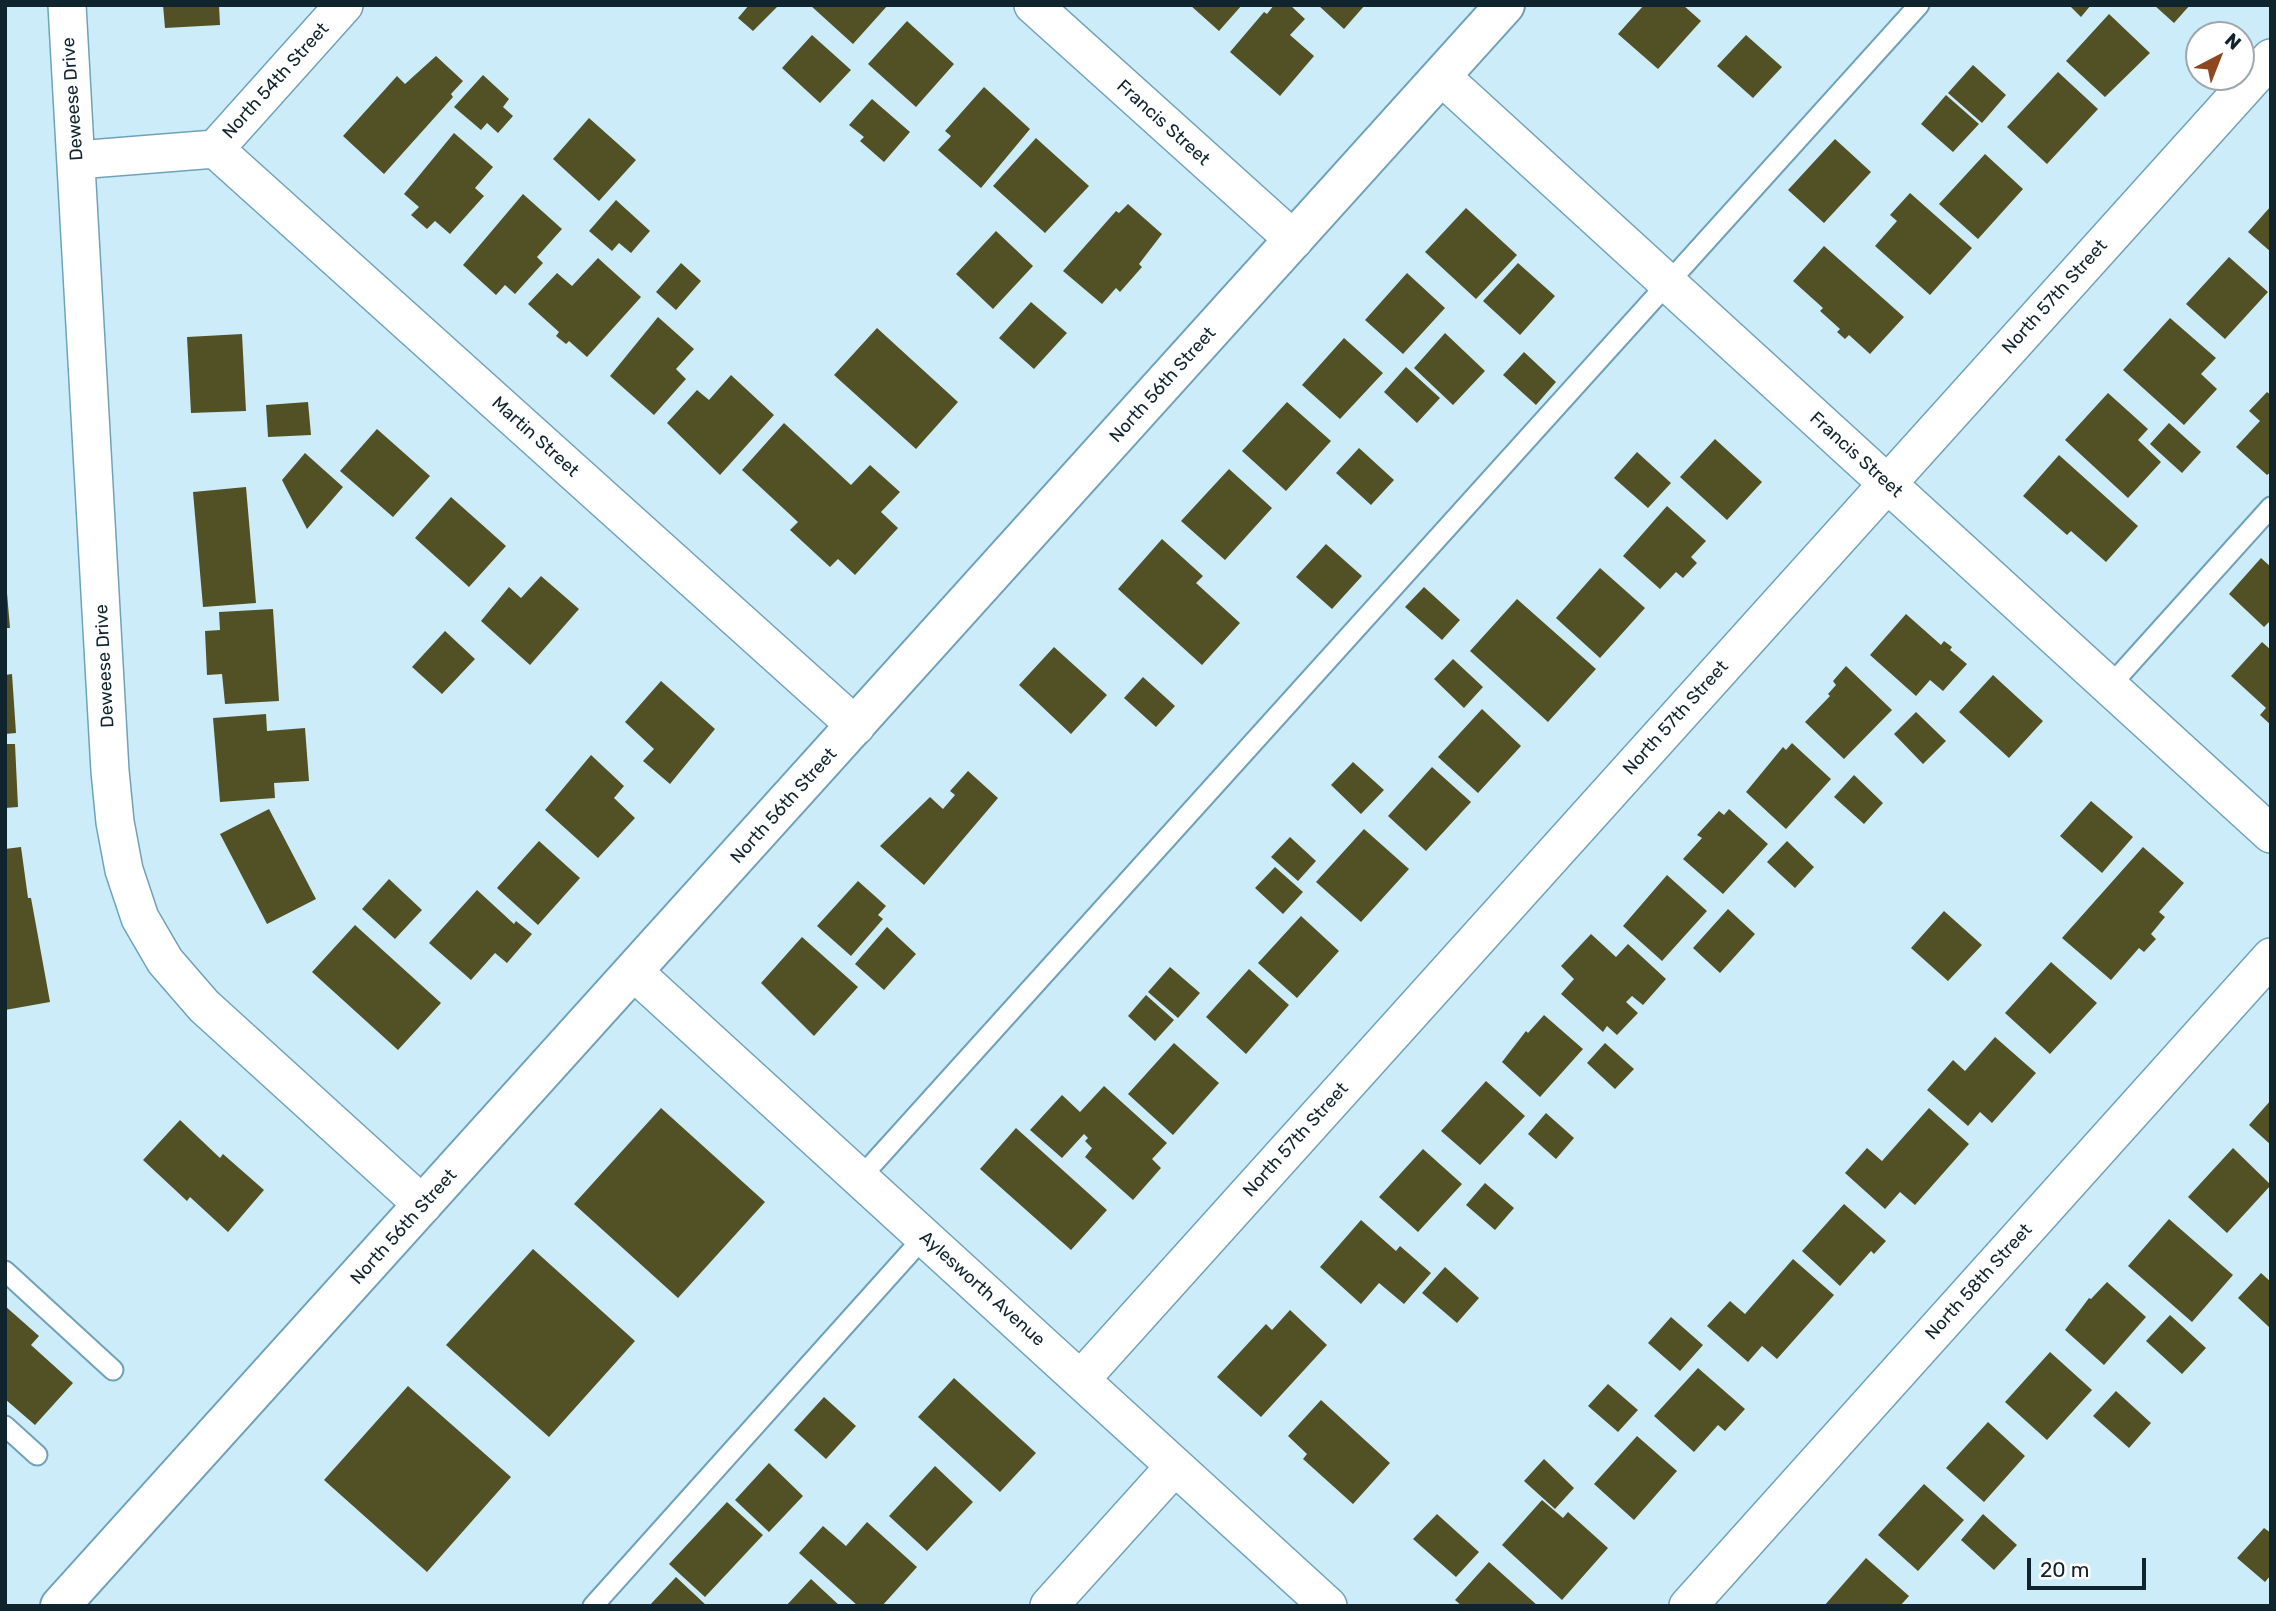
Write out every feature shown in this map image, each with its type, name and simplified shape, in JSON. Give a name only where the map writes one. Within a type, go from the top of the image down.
[{"type":"main road","name":"North 56th Street","points":[[60,1606],[1505,5]]},
{"type":"street","name":"Deweese Drive","points":[[67,5],[110,771],[115,822],[124,870],[140,918],[165,961],[204,1006],[423,1205]]},
{"type":"street","name":"North 54th Street","points":[[77,160],[215,149],[345,5]]},
{"type":"street","name":"Francis Street","points":[[1033,5],[1294,240]]},
{"type":"street","name":"North 57th Street","points":[[1081,1379],[2271,58]]},
{"type":"street","name":"Francis Street","points":[[1441,76],[2271,834]]},
{"type":"street","name":"Martin Street","points":[[215,149],[856,726]]},
{"type":"street","name":"North 58th Street","points":[[1688,1606],[2271,957]]},
{"type":"street","name":"Aylesworth Avenue","points":[[635,972],[1328,1606]]},
{"type":"street","points":[[1049,1606],[1175,1466]]},
{"type":"lane","points":[[860,1178],[1919,5]]},
{"type":"lane","points":[[2109,687],[2271,507]]},
{"type":"lane","points":[[593,1606],[924,1237]]},
{"type":"lane","points":[[5,1271],[113,1370]]},
{"type":"lane","points":[[5,1426],[37,1455]]},
{"type":"building","points":[[163,5],[219,5],[220,25],[165,28]]},
{"type":"building","points":[[749,5],[779,5],[753,31],[738,18]]},
{"type":"building","points":[[810,5],[888,5],[853,44]]},
{"type":"building","points":[[1190,5],[1242,5],[1219,31]]},
{"type":"building","points":[[1274,5],[1290,5],[1305,19],[1290,35],[1314,56],[1280,96],[1230,52],[1264,12],[1267,14]]},
{"type":"building","points":[[1318,5],[1365,5],[1344,29]]},
{"type":"building","points":[[1644,5],[1683,5],[1701,21],[1658,69],[1618,34]]},
{"type":"building","points":[[2069,5],[2091,5],[2081,17]]},
{"type":"building","points":[[2154,5],[2190,5],[2174,23]]},
{"type":"building","points":[[2109,14],[2150,53],[2105,97],[2066,61]]},
{"type":"building","points":[[907,21],[954,64],[916,107],[868,64]]},
{"type":"building","points":[[812,35],[851,70],[820,103],[782,68]]},
{"type":"building","points":[[1746,35],[1782,67],[1753,98],[1717,66]]},
{"type":"building","points":[[436,56],[463,81],[451,94],[453,97],[384,174],[343,136],[397,76],[405,84]]},
{"type":"building","points":[[1973,65],[2006,95],[1982,123],[1948,93]]},
{"type":"building","points":[[2058,72],[2098,109],[2047,164],[2007,127]]},
{"type":"building","points":[[483,75],[509,99],[503,107],[513,116],[498,133],[487,123],[481,130],[454,107]]},
{"type":"building","points":[[984,87],[1030,129],[981,188],[938,150],[951,136],[945,131]]},
{"type":"building","points":[[1946,95],[1979,124],[1953,152],[1921,124]]},
{"type":"building","points":[[872,99],[910,132],[884,162],[860,141],[864,137],[849,125]]},
{"type":"building","points":[[589,118],[636,160],[599,201],[553,159]]},
{"type":"building","points":[[454,133],[493,167],[475,188],[484,196],[450,234],[435,221],[427,229],[411,215],[419,207],[404,194]]},
{"type":"building","points":[[1036,138],[1089,186],[1045,233],[993,186]]},
{"type":"building","points":[[1835,139],[1871,172],[1824,223],[1788,190]]},
{"type":"building","points":[[1985,154],[2023,189],[1978,239],[1939,204]]},
{"type":"building","points":[[1910,193],[1972,248],[1930,295],[1875,246],[1897,221],[1890,215]]},
{"type":"building","points":[[523,194],[562,229],[537,257],[543,263],[515,294],[505,285],[496,295],[463,265]]},
{"type":"building","points":[[616,200],[650,231],[631,253],[619,243],[612,251],[589,231]]},
{"type":"building","points":[[1128,204],[1162,234],[1139,264],[1142,267],[1120,292],[1116,288],[1102,304],[1063,271],[1116,211],[1119,213]]},
{"type":"building","points":[[2271,206],[2271,252],[2248,232]]},
{"type":"building","points":[[1466,208],[1517,255],[1476,299],[1425,252]]},
{"type":"building","points":[[996,231],[1033,266],[993,309],[956,274]]},
{"type":"building","points":[[1824,246],[1904,317],[1870,354],[1849,335],[1845,339],[1837,332],[1840,329],[1820,311],[1823,308],[1793,281]]},
{"type":"building","points":[[2229,257],[2268,292],[2225,339],[2186,304]]},
{"type":"building","points":[[598,258],[641,297],[587,357],[569,341],[566,344],[556,336],[559,332],[528,304],[557,273],[572,286]]},
{"type":"building","points":[[681,263],[701,281],[676,310],[656,292]]},
{"type":"building","points":[[1518,263],[1555,296],[1520,335],[1483,301]]},
{"type":"building","points":[[1407,273],[1445,308],[1403,354],[1365,320]]},
{"type":"building","points":[[1031,302],[1067,333],[1034,369],[999,338]]},
{"type":"building","points":[[658,317],[694,349],[676,369],[686,379],[654,415],[610,376]]},
{"type":"building","points":[[2170,318],[2216,358],[2201,374],[2217,389],[2184,425],[2123,370]]},
{"type":"building","points":[[877,328],[958,402],[916,449],[834,375]]},
{"type":"building","points":[[1445,333],[1485,371],[1453,405],[1414,368]]},
{"type":"building","points":[[242,334],[246,411],[191,413],[187,337]]},
{"type":"building","points":[[1344,338],[1383,373],[1340,419],[1302,385]]},
{"type":"building","points":[[1524,352],[1556,382],[1536,405],[1503,375]]},
{"type":"building","points":[[1406,367],[1440,398],[1417,423],[1384,392]]},
{"type":"building","points":[[731,375],[774,415],[720,475],[667,423],[697,390],[709,400]]},
{"type":"building","points":[[2267,392],[2271,395],[2271,472],[2267,475],[2236,447],[2260,421],[2249,411]]},
{"type":"building","points":[[2108,393],[2148,429],[2138,440],[2161,462],[2128,498],[2065,440]]},
{"type":"building","points":[[308,402],[311,435],[268,437],[266,405]]},
{"type":"building","points":[[1287,402],[1331,441],[1286,491],[1242,451]]},
{"type":"building","points":[[784,423],[851,485],[870,465],[900,492],[881,512],[898,528],[855,575],[838,559],[830,567],[790,530],[798,522],[742,470]]},
{"type":"building","points":[[2169,423],[2201,452],[2182,473],[2150,444]]},
{"type":"building","points":[[377,429],[430,476],[393,517],[340,471]]},
{"type":"building","points":[[1715,439],[1762,482],[1727,520],[1680,477]]},
{"type":"building","points":[[1359,448],[1394,480],[1371,505],[1336,473]]},
{"type":"building","points":[[1637,452],[1671,483],[1648,508],[1614,478]]},
{"type":"building","points":[[305,453],[343,487],[307,529],[282,480]]},
{"type":"building","points":[[2059,455],[2138,526],[2106,562],[2071,531],[2067,535],[2023,496]]},
{"type":"building","points":[[1229,469],[1272,508],[1225,560],[1181,521]]},
{"type":"building","points":[[246,487],[256,603],[203,607],[193,492]]},
{"type":"building","points":[[451,497],[506,546],[469,587],[415,538]]},
{"type":"building","points":[[1667,506],[1706,541],[1691,557],[1697,563],[1683,578],[1676,572],[1660,589],[1623,556]]},
{"type":"building","points":[[1162,539],[1203,576],[1196,583],[1240,623],[1202,665],[1118,589]]},
{"type":"building","points":[[1326,544],[1362,576],[1332,609],[1296,577]]},
{"type":"building","points":[[2261,558],[2271,567],[2271,620],[2264,627],[2229,594]]},
{"type":"building","points":[[1600,568],[1645,608],[1600,658],[1556,618]]},
{"type":"building","points":[[5,570],[10,628],[5,628]]},
{"type":"building","points":[[541,576],[579,609],[530,665],[481,621],[509,587],[521,598]]},
{"type":"building","points":[[1424,587],[1460,620],[1442,640],[1405,607]]},
{"type":"building","points":[[1517,599],[1596,669],[1548,722],[1470,651]]},
{"type":"building","points":[[273,609],[279,701],[225,704],[222,674],[207,675],[205,631],[220,630],[219,612]]},
{"type":"building","points":[[1906,614],[1941,645],[1944,641],[1952,647],[1950,650],[1967,664],[1943,691],[1930,680],[1916,696],[1870,655]]},
{"type":"building","points":[[445,631],[475,659],[442,694],[412,667]]},
{"type":"building","points":[[2262,642],[2271,650],[2271,725],[2260,715],[2266,708],[2231,676]]},
{"type":"building","points":[[1054,647],[1107,695],[1071,734],[1019,685]]},
{"type":"building","points":[[1453,659],[1483,687],[1464,708],[1434,679]]},
{"type":"building","points":[[1846,666],[1892,710],[1844,759],[1805,722],[1830,696],[1828,694],[1836,685],[1833,681]]},
{"type":"building","points":[[12,674],[16,733],[5,734],[5,675]]},
{"type":"building","points":[[1993,675],[2043,721],[2009,758],[1959,712]]},
{"type":"building","points":[[1143,677],[1175,706],[1156,727],[1124,698]]},
{"type":"building","points":[[661,681],[715,729],[670,784],[643,761],[654,749],[625,722]]},
{"type":"building","points":[[1482,709],[1521,746],[1478,793],[1438,757]]},
{"type":"building","points":[[1916,712],[1946,741],[1923,764],[1894,734]]},
{"type":"building","points":[[266,714],[267,731],[305,728],[309,781],[274,783],[275,798],[220,802],[213,718]]},
{"type":"building","points":[[1792,743],[1831,779],[1786,829],[1746,792],[1783,747],[1786,750]]},
{"type":"building","points":[[5,744],[15,744],[18,807],[5,808]]},
{"type":"building","points":[[591,755],[624,786],[614,798],[635,818],[598,858],[545,810]]},
{"type":"building","points":[[1353,762],[1384,790],[1361,814],[1331,785]]},
{"type":"building","points":[[1432,767],[1471,802],[1426,851],[1388,816]]},
{"type":"building","points":[[968,771],[998,798],[924,885],[880,846],[930,797],[943,809],[955,795],[950,791]]},
{"type":"building","points":[[1854,775],[1883,803],[1864,824],[1834,797]]},
{"type":"building","points":[[2091,801],[2133,837],[2102,873],[2060,836]]},
{"type":"building","points":[[269,809],[316,899],[267,924],[220,834]]},
{"type":"building","points":[[1729,809],[1768,844],[1723,894],[1683,859],[1702,838],[1697,835],[1719,811],[1724,815]]},
{"type":"building","points":[[1364,829],[1409,869],[1361,922],[1316,882]]},
{"type":"building","points":[[1290,837],[1316,861],[1298,881],[1271,857]]},
{"type":"building","points":[[539,841],[580,878],[538,925],[497,888]]},
{"type":"building","points":[[1787,841],[1814,867],[1795,888],[1767,862]]},
{"type":"building","points":[[21,847],[28,898],[31,898],[50,1002],[5,1010],[5,849]]},
{"type":"building","points":[[2143,847],[2184,883],[2159,912],[2165,917],[2151,934],[2156,939],[2144,952],[2139,948],[2111,980],[2062,938]]},
{"type":"building","points":[[1275,867],[1303,892],[1283,914],[1255,888]]},
{"type":"building","points":[[1667,875],[1707,911],[1662,961],[1623,926]]},
{"type":"building","points":[[389,879],[422,910],[395,939],[362,909]]},
{"type":"building","points":[[858,881],[886,906],[878,915],[883,919],[851,956],[817,926]]},
{"type":"building","points":[[477,890],[514,924],[516,921],[532,934],[507,963],[495,953],[471,980],[429,943]]},
{"type":"building","points":[[1728,909],[1755,934],[1720,973],[1693,948]]},
{"type":"building","points":[[1944,911],[1982,945],[1948,981],[1911,948]]},
{"type":"building","points":[[1301,916],[1339,951],[1297,998],[1258,963]]},
{"type":"building","points":[[355,925],[441,1003],[398,1050],[312,972]]},
{"type":"building","points":[[887,927],[916,954],[884,990],[855,964]]},
{"type":"building","points":[[1591,934],[1616,957],[1628,944],[1666,979],[1643,1005],[1632,996],[1626,1002],[1638,1013],[1617,1035],[1607,1026],[1603,1032],[1561,994],[1574,979],[1561,966]]},
{"type":"building","points":[[802,937],[858,987],[814,1036],[761,983]]},
{"type":"building","points":[[2051,962],[2097,1003],[2050,1054],[2005,1013]]},
{"type":"building","points":[[1170,967],[1200,993],[1178,1018],[1148,992]]},
{"type":"building","points":[[1249,969],[1289,1005],[1246,1054],[1206,1017]]},
{"type":"building","points":[[1146,995],[1174,1020],[1155,1041],[1128,1016]]},
{"type":"building","points":[[1544,1015],[1583,1049],[1540,1097],[1502,1062],[1526,1031],[1528,1033]]},
{"type":"building","points":[[1995,1037],[2036,1073],[1992,1123],[1980,1112],[1968,1126],[1927,1090],[1953,1060],[1965,1071]]},
{"type":"building","points":[[1174,1043],[1219,1083],[1173,1135],[1128,1094]]},
{"type":"building","points":[[1605,1043],[1634,1069],[1615,1089],[1587,1063]]},
{"type":"building","points":[[1486,1081],[1525,1116],[1480,1165],[1441,1131]]},
{"type":"building","points":[[1104,1086],[1167,1143],[1152,1159],[1161,1168],[1133,1200],[1085,1157],[1092,1148],[1085,1141],[1088,1138],[1084,1134],[1062,1158],[1030,1130],[1062,1095],[1080,1112]]},
{"type":"building","points":[[2271,1100],[2271,1145],[2249,1125]]},
{"type":"building","points":[[661,1108],[765,1202],[678,1298],[574,1204]]},
{"type":"building","points":[[1929,1108],[1969,1144],[1915,1205],[1900,1192],[1885,1209],[1845,1173],[1867,1148],[1882,1161]]},
{"type":"building","points":[[1546,1113],[1574,1138],[1556,1159],[1528,1134]]},
{"type":"building","points":[[180,1120],[220,1158],[223,1154],[264,1190],[228,1232],[190,1197],[187,1201],[143,1160]]},
{"type":"building","points":[[1016,1128],[1107,1210],[1071,1250],[980,1169]]},
{"type":"building","points":[[2233,1148],[2271,1185],[2227,1233],[2188,1197]]},
{"type":"building","points":[[1423,1149],[1462,1184],[1418,1232],[1379,1197]]},
{"type":"building","points":[[1485,1183],[1514,1208],[1495,1230],[1466,1205]]},
{"type":"building","points":[[1844,1204],[1886,1241],[1874,1254],[1871,1251],[1840,1286],[1802,1251]]},
{"type":"building","points":[[2169,1219],[2233,1275],[2192,1322],[2128,1266]]},
{"type":"building","points":[[1361,1220],[1396,1251],[1400,1246],[1431,1273],[1404,1304],[1379,1283],[1361,1304],[1320,1267]]},
{"type":"building","points":[[533,1249],[635,1341],[549,1437],[446,1345]]},
{"type":"building","points":[[1793,1259],[1834,1295],[1777,1359],[1762,1346],[1748,1362],[1707,1326],[1730,1301],[1745,1314]]},
{"type":"building","points":[[1445,1267],[1479,1298],[1457,1323],[1422,1293]]},
{"type":"building","points":[[2261,1273],[2271,1282],[2269,1327],[2238,1298]]},
{"type":"building","points":[[2107,1282],[2146,1317],[2104,1365],[2065,1330],[2089,1298]]},
{"type":"building","points":[[5,1306],[39,1336],[31,1345],[73,1383],[35,1425],[5,1399]]},
{"type":"building","points":[[1290,1310],[1327,1345],[1261,1417],[1217,1377],[1266,1324],[1272,1330]]},
{"type":"building","points":[[2170,1315],[2206,1348],[2182,1374],[2146,1341]]},
{"type":"building","points":[[1671,1317],[1703,1345],[1680,1371],[1648,1343]]},
{"type":"building","points":[[2050,1352],[2092,1390],[2047,1440],[2005,1402]]},
{"type":"building","points":[[1698,1368],[1745,1409],[1725,1431],[1718,1425],[1694,1452],[1654,1416]]},
{"type":"building","points":[[954,1378],[1036,1453],[1000,1492],[918,1417]]},
{"type":"building","points":[[1608,1384],[1638,1410],[1618,1432],[1588,1406]]},
{"type":"building","points":[[408,1386],[511,1477],[427,1572],[324,1480]]},
{"type":"building","points":[[2116,1391],[2151,1423],[2129,1448],[2093,1416]]},
{"type":"building","points":[[824,1397],[856,1426],[826,1459],[794,1430]]},
{"type":"building","points":[[1321,1400],[1390,1463],[1353,1504],[1303,1459],[1307,1454],[1288,1436]]},
{"type":"building","points":[[1988,1422],[2025,1456],[1984,1502],[1946,1468]]},
{"type":"building","points":[[1637,1436],[1677,1471],[1634,1520],[1594,1484]]},
{"type":"building","points":[[1544,1459],[1574,1488],[1555,1509],[1524,1481]]},
{"type":"building","points":[[769,1463],[803,1496],[769,1532],[735,1500]]},
{"type":"building","points":[[935,1466],[973,1502],[927,1551],[889,1516]]},
{"type":"building","points":[[1924,1484],[1964,1520],[1918,1571],[1878,1535]]},
{"type":"building","points":[[1542,1500],[1563,1518],[1568,1512],[1608,1548],[1562,1600],[1502,1545]]},
{"type":"building","points":[[727,1502],[763,1535],[705,1597],[669,1564]]},
{"type":"building","points":[[1437,1514],[1479,1552],[1456,1577],[1413,1539]]},
{"type":"building","points":[[1983,1514],[2017,1545],[1994,1570],[1961,1540]]},
{"type":"building","points":[[867,1522],[917,1567],[882,1606],[858,1606],[799,1553],[823,1526],[846,1546]]},
{"type":"building","points":[[2264,1528],[2271,1533],[2271,1575],[2265,1582],[2237,1558]]},
{"type":"building","points":[[1866,1558],[1909,1596],[1900,1606],[1824,1606]]},
{"type":"building","points":[[1489,1562],[1538,1606],[1462,1606],[1455,1600]]},
{"type":"building","points":[[676,1577],[707,1606],[649,1606]]},
{"type":"building","points":[[811,1579],[840,1606],[786,1606]]}]
